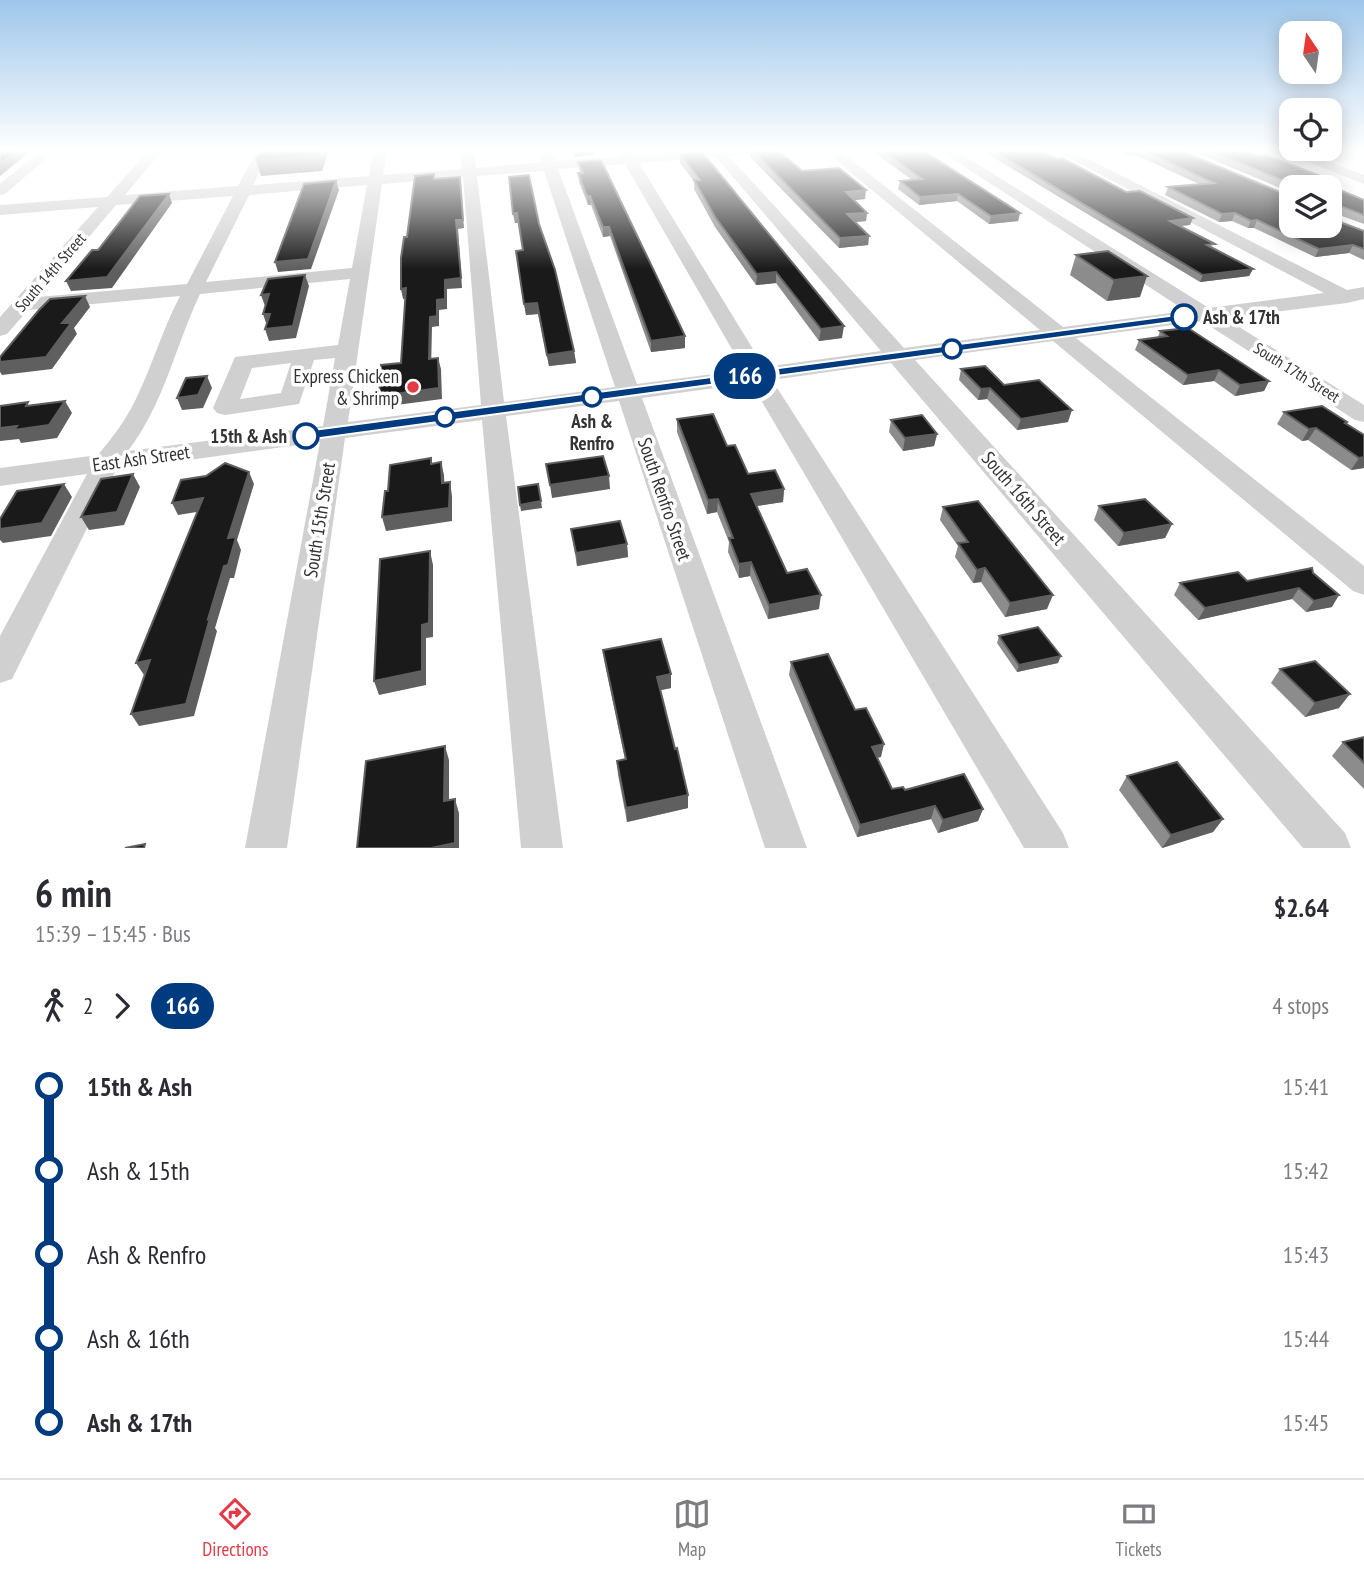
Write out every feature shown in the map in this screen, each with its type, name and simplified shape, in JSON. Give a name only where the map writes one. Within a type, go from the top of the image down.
[{"type":"street","name":"South 14th Street","points":[[0,330],[122,190]]},
{"type":"street","points":[[0,669],[106,463],[133,428],[148,400],[178,318],[243,190]]},
{"type":"street","points":[[0,210],[249,190]]},
{"type":"street","name":"South 15th Street","points":[[266,848],[373,190]]},
{"type":"street","points":[[471,190],[542,848]]},
{"type":"street","name":"South Renfro Street","points":[[558,190],[786,848]]},
{"type":"street","points":[[647,190],[1048,848]]},
{"type":"street","name":"South 16th Street","points":[[752,190],[1330,848]]},
{"type":"street","points":[[880,190],[1364,583]]},
{"type":"street","name":"South 17th Street","points":[[1009,190],[1364,415]]},
{"type":"street","points":[[1142,190],[1354,294],[1364,306]]},
{"type":"street","points":[[21,305],[359,273]]},
{"type":"street","name":"East Ash Street","points":[[0,477],[1354,294]]},
{"type":"street","points":[[305,355],[292,399],[225,408],[243,362],[347,350]]},
{"type":"building","points":[[302,190],[333,190],[308,259],[275,262]]},
{"type":"building","points":[[413,190],[461,190],[463,220],[456,220],[461,278],[445,280],[445,299],[437,300],[437,316],[430,317],[429,359],[438,358],[439,388],[379,396],[381,365],[401,363],[406,288],[401,289],[401,258],[404,237],[407,237]]},
{"type":"building","points":[[510,190],[532,190],[574,351],[547,355],[537,303],[524,304],[516,251],[523,250],[517,213],[513,214]]},
{"type":"building","points":[[584,190],[615,190],[685,336],[651,341],[609,227],[603,227],[590,196],[587,196]]},
{"type":"building","points":[[699,190],[733,190],[844,326],[821,329],[776,272],[757,274],[715,217]]},
{"type":"building","points":[[792,190],[866,190],[846,192],[867,213],[847,214],[869,236],[840,238]]},
{"type":"building","points":[[911,190],[984,190],[1020,213],[991,216],[958,194],[920,197]]},
{"type":"building","points":[[1059,190],[1140,191],[1193,218],[1170,221],[1215,244],[1207,245],[1253,269],[1203,275]]},
{"type":"building","points":[[1173,190],[1279,192],[1279,230],[1235,213],[1222,214]]},
{"type":"building","points":[[1342,191],[1364,200],[1364,215],[1342,207]]},
{"type":"building","points":[[169,194],[107,277],[66,281],[92,250],[98,250],[140,196]]},
{"type":"building","points":[[1342,223],[1364,231],[1364,249],[1353,245],[1319,249],[1295,238],[1342,238]]},
{"type":"building","points":[[1108,251],[1147,276],[1114,280],[1076,255]]},
{"type":"building","points":[[305,275],[293,326],[265,329],[270,314],[263,314],[269,294],[261,295],[268,279]]},
{"type":"building","points":[[85,296],[62,323],[71,323],[46,357],[0,362],[0,357],[50,299]]},
{"type":"building","points":[[1188,328],[1269,381],[1240,385],[1219,370],[1188,375],[1139,340],[1167,336],[1160,331]]},
{"type":"building","points":[[985,366],[1004,385],[1039,380],[1072,410],[1021,419],[990,388],[981,389],[961,369]]},
{"type":"building","points":[[207,376],[198,395],[177,398],[186,378]]},
{"type":"building","points":[[65,401],[49,425],[14,430],[17,426],[0,428],[0,406]]},
{"type":"building","points":[[1322,406],[1364,435],[1364,457],[1359,458],[1316,428],[1309,429],[1284,412]]},
{"type":"building","points":[[713,414],[727,446],[735,445],[748,474],[775,470],[784,489],[751,494],[787,573],[807,569],[821,595],[769,605],[751,562],[739,564],[729,538],[733,538],[718,499],[708,500],[677,419]]},
{"type":"building","points":[[922,415],[937,434],[905,438],[891,420]]},
{"type":"building","points":[[603,456],[609,476],[550,485],[546,464]]},
{"type":"building","points":[[431,458],[431,464],[441,462],[442,483],[450,482],[449,508],[382,517],[390,465]]},
{"type":"building","points":[[225,463],[249,472],[228,538],[236,537],[208,619],[210,618],[186,704],[131,714],[150,660],[136,663],[203,498],[172,503],[181,480],[206,476]]},
{"type":"building","points":[[133,474],[117,512],[81,517],[101,479]]},
{"type":"building","points":[[64,484],[42,523],[0,529],[0,519],[17,491]]},
{"type":"building","points":[[538,484],[541,501],[520,505],[518,487]]},
{"type":"building","points":[[1145,499],[1172,524],[1124,533],[1099,506]]},
{"type":"building","points":[[978,501],[1053,595],[1010,603],[985,568],[977,570],[958,543],[968,542],[943,507]]},
{"type":"building","points":[[620,521],[627,544],[576,553],[571,529]]},
{"type":"building","points":[[430,551],[429,623],[422,625],[422,671],[374,681],[380,559]]},
{"type":"building","points":[[1312,568],[1313,573],[1339,595],[1314,601],[1299,588],[1205,608],[1180,583],[1238,572],[1247,581]]},
{"type":"building","points":[[1038,627],[1061,656],[1019,665],[999,636]]},
{"type":"building","points":[[661,639],[671,674],[657,677],[688,795],[626,808],[617,761],[626,759],[603,650]]},
{"type":"building","points":[[828,654],[855,710],[866,708],[884,744],[872,747],[892,789],[903,787],[905,790],[964,774],[983,809],[943,820],[935,806],[860,825],[791,662]]},
{"type":"building","points":[[1315,661],[1350,694],[1315,703],[1280,669]]},
{"type":"building","points":[[1364,737],[1364,763],[1343,742]]},
{"type":"building","points":[[445,746],[444,801],[455,799],[455,843],[431,848],[357,848],[366,761]]},
{"type":"building","points":[[1177,762],[1223,819],[1171,835],[1127,776]]},
{"type":"building","points":[[145,844],[144,848],[125,848]]},
{"type":"bus line","name":"166","points":[[306,436],[1184,317]]},
{"type":"place","name":"Ash & 17th","points":[[1184,317]]},
{"type":"place","name":"Express Chicken & Shrimp","points":[[413,387]]},
{"type":"place","name":"Ash & Renfro","points":[[592,397]]},
{"type":"place","name":"15th & Ash","points":[[306,436]]}]
